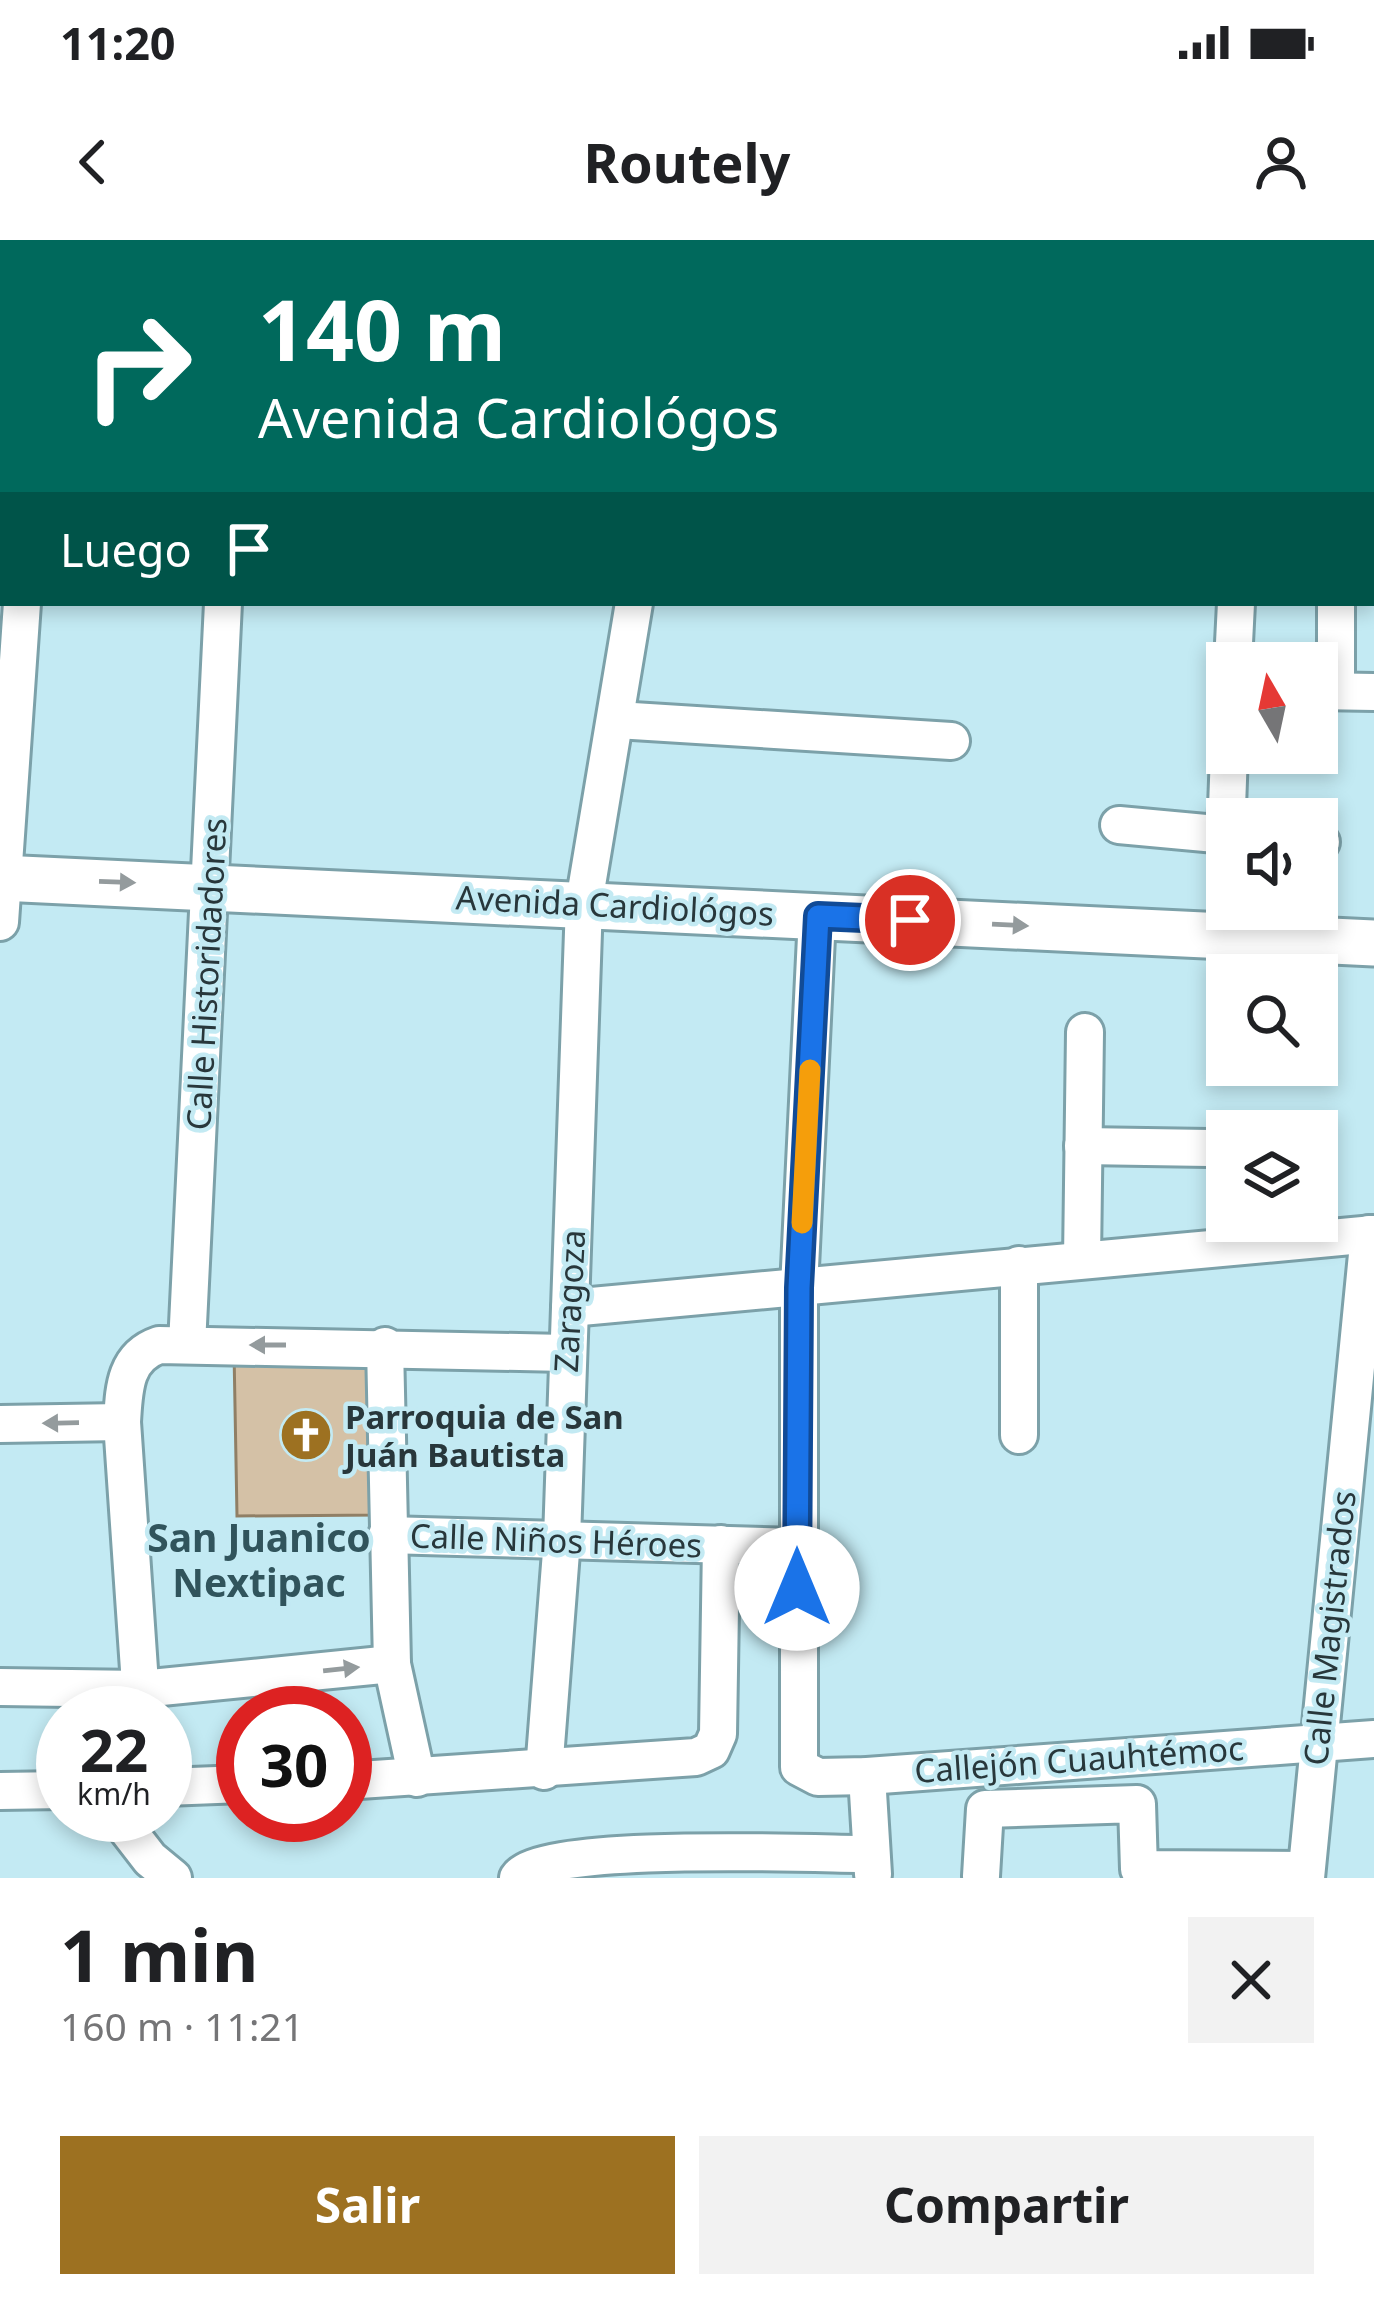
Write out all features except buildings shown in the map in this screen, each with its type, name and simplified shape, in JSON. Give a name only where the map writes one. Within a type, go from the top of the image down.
[{"type":"main road","name":"Avenida Cardiológos","points":[[1,892],[211,886],[1374,943]]},
{"type":"street","points":[[1,892],[22,606]]},
{"type":"street","name":"Calle Historidadores","points":[[187,1345],[223,606]]},
{"type":"street","name":"Zaragoza","points":[[544,1771],[562,1539],[584,903],[634,606]]},
{"type":"street","points":[[1234,642],[1236,606]]},
{"type":"street","points":[[1332,642],[1336,606]]},
{"type":"street","points":[[1338,691],[1374,692]]},
{"type":"street","points":[[617,720],[951,741]]},
{"type":"street","points":[[1119,826],[1206,833]]},
{"type":"street","points":[[797,1547],[799,1288],[818,916]]},
{"type":"street","points":[[1082,1260],[1085,1032]]},
{"type":"street","points":[[1083,1146],[1206,1148]]},
{"type":"street","points":[[570,1308],[1371,1234]]},
{"type":"street","name":"Calle Magistrados","points":[[1306,1874],[1371,1234]]},
{"type":"street","points":[[1019,1265],[1019,1435]]},
{"type":"street","points":[[385,1346],[392,1664],[417,1778]]},
{"type":"street","points":[[140,1686],[122,1422],[124,1383],[145,1349],[385,1346],[566,1353]]},
{"type":"street","points":[[0,1424],[122,1422]]},
{"type":"street","name":"Calle Niños Héroes","points":[[387,1535],[797,1547]]},
{"type":"street","points":[[372,1779],[544,1771],[696,1756],[711,1750],[718,1734],[721,1544]]},
{"type":"street","name":"Callejón Cuauhtémoc","points":[[797,1547],[797,1756],[806,1774],[867,1776],[1374,1739]]},
{"type":"street","points":[[192,1693],[392,1664]]},
{"type":"street","points":[[0,1687],[36,1691]]},
{"type":"street","points":[[518,1878],[524,1869],[545,1861],[636,1853],[872,1866],[867,1776]]},
{"type":"street","points":[[0,1791],[36,1790]]},
{"type":"street","points":[[980,1876],[986,1809],[1137,1804],[1139,1869],[1306,1874]]},
{"type":"street","points":[[137,1842],[173,1878]]},
{"type":"slow traffic","points":[[802,1223],[810,1070]]},
{"type":"place","name":"Parroquia de San Juán Bautista","points":[[306,1435]]},
{"type":"district","name":"San Juanico Nextipac","points":[[259,1558]]},
{"type":"route","points":[[797,1588],[799,1288],[818,916],[910,920]]}]
